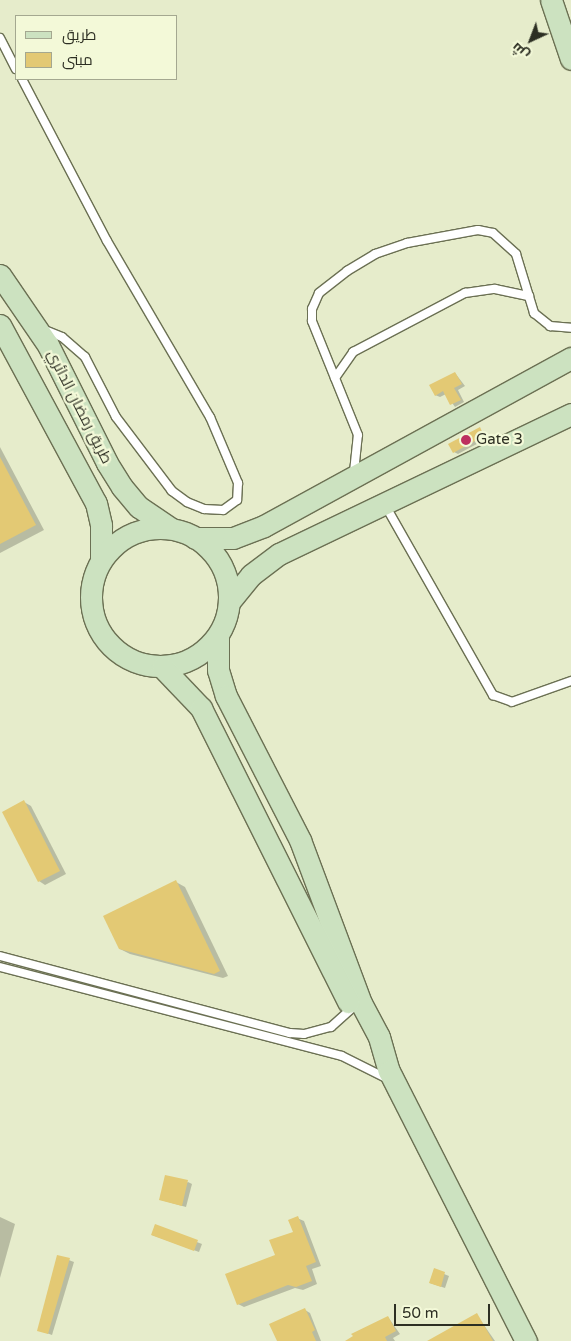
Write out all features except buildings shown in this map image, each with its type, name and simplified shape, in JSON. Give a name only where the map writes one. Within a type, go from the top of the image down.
[{"type":"street","points":[[551,0],[571,59]]},
{"type":"street","name":"طريق رمضان الدائري","points":[[0,275],[38,328],[106,463],[122,487],[139,507],[170,528]]},
{"type":"street","name":"طريق رمضان الدائري","points":[[0,325],[96,503],[101,525],[101,560]]},
{"type":"street","points":[[195,538],[210,550],[221,565],[228,582],[230,601],[226,620],[218,637],[203,653],[184,663],[162,667],[141,664],[121,656],[102,634],[95,622],[90,601],[92,579],[101,560],[114,545],[131,534],[150,528],[170,528],[195,538],[218,540],[248,533],[378,466],[395,446],[448,414],[493,392],[531,382],[571,358]]},
{"type":"street","points":[[230,601],[252,575],[279,554],[389,501],[422,473],[497,435],[548,425],[571,414]]},
{"type":"street","points":[[218,637],[218,670],[226,696],[300,840],[361,1003],[379,1037],[393,1079]]},
{"type":"street","points":[[162,667],[201,708],[371,1048],[393,1079],[526,1341]]},
{"type":"lane","points":[[0,38],[15,67]]},
{"type":"lane","points":[[23,80],[108,241],[210,416],[238,483],[237,500],[223,510],[204,509],[187,502],[172,491],[120,423],[84,357],[62,338],[38,328]]},
{"type":"lane","points":[[350,481],[358,456],[358,435],[312,321],[312,309],[319,293],[375,254],[407,242],[442,236],[478,230],[493,234],[516,254],[534,313],[541,321],[560,329],[571,328]]},
{"type":"lane","points":[[335,378],[353,352],[465,293],[495,289],[528,296]]},
{"type":"lane","points":[[389,501],[493,695],[512,702],[571,681]]},
{"type":"lane","points":[[0,956],[290,1032],[304,1034],[331,1027],[351,1008]]},
{"type":"lane","points":[[0,967],[342,1056],[393,1079]]},
{"type":"place","name":"Gate 3","points":[[466,440]]}]
